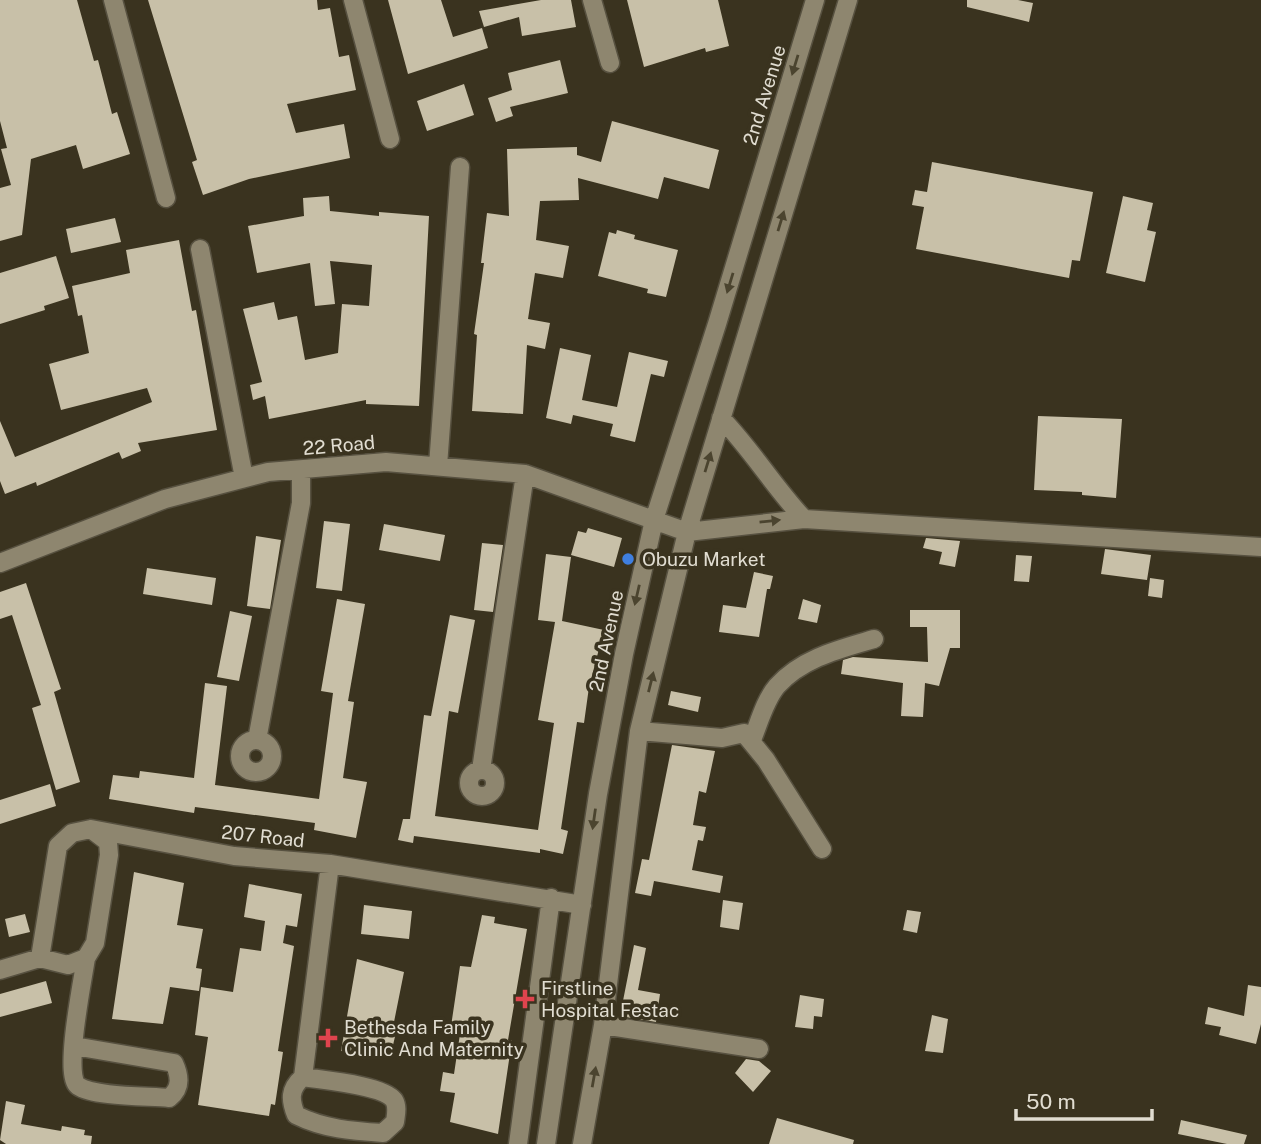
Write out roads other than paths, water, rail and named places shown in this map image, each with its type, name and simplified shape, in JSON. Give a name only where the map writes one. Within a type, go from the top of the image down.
[{"type":"street","points":[[113,0],[166,198]]},
{"type":"street","points":[[354,0],[390,139]]},
{"type":"street","points":[[592,0],[610,63]]},
{"type":"street","name":"2nd Avenue","points":[[547,1144],[619,679],[654,520],[718,324],[815,0]]},
{"type":"street","points":[[582,1144],[603,1025],[639,731],[687,532],[848,0]]},
{"type":"street","points":[[438,466],[460,167]]},
{"type":"street","points":[[200,249],[244,478]]},
{"type":"street","points":[[722,418],[747,445],[775,488],[804,519]]},
{"type":"street","name":"22 Road","points":[[2,555],[165,499],[268,471],[386,462],[525,474],[687,532]]},
{"type":"street","points":[[257,740],[301,503],[301,470]]},
{"type":"street","points":[[481,770],[525,474]]},
{"type":"street","points":[[687,532],[804,519],[1261,547]]},
{"type":"street","points":[[751,740],[776,687],[795,671],[824,654],[874,639]]},
{"type":"street","points":[[639,731],[722,738],[744,733],[822,849]]},
{"type":"street","points":[[40,958],[58,846],[72,833],[91,829],[108,842],[109,855],[95,943],[86,958],[74,1046],[71,1077],[78,1086],[95,1091],[169,1098],[177,1092],[180,1076],[174,1063],[74,1046]]},
{"type":"street","name":"207 Road","points":[[91,829],[234,856],[330,864],[582,905]]},
{"type":"street","points":[[303,1077],[379,1090],[393,1098],[397,1109],[395,1122],[383,1133],[346,1131],[314,1124],[296,1115],[291,1101],[294,1084],[303,1077],[330,864]]},
{"type":"street","points":[[518,1144],[551,898]]},
{"type":"street","points":[[0,970],[40,958],[68,965],[86,958]]},
{"type":"street","points":[[603,1025],[759,1049]]},
{"type":"place","name":"Obuzu Market","points":[[628,559]]},
{"type":"place","name":"Firstline Hospital Festac","points":[[525,999]]},
{"type":"place","name":"Bethesda Family Clinic And Maternity","points":[[328,1038]]}]
